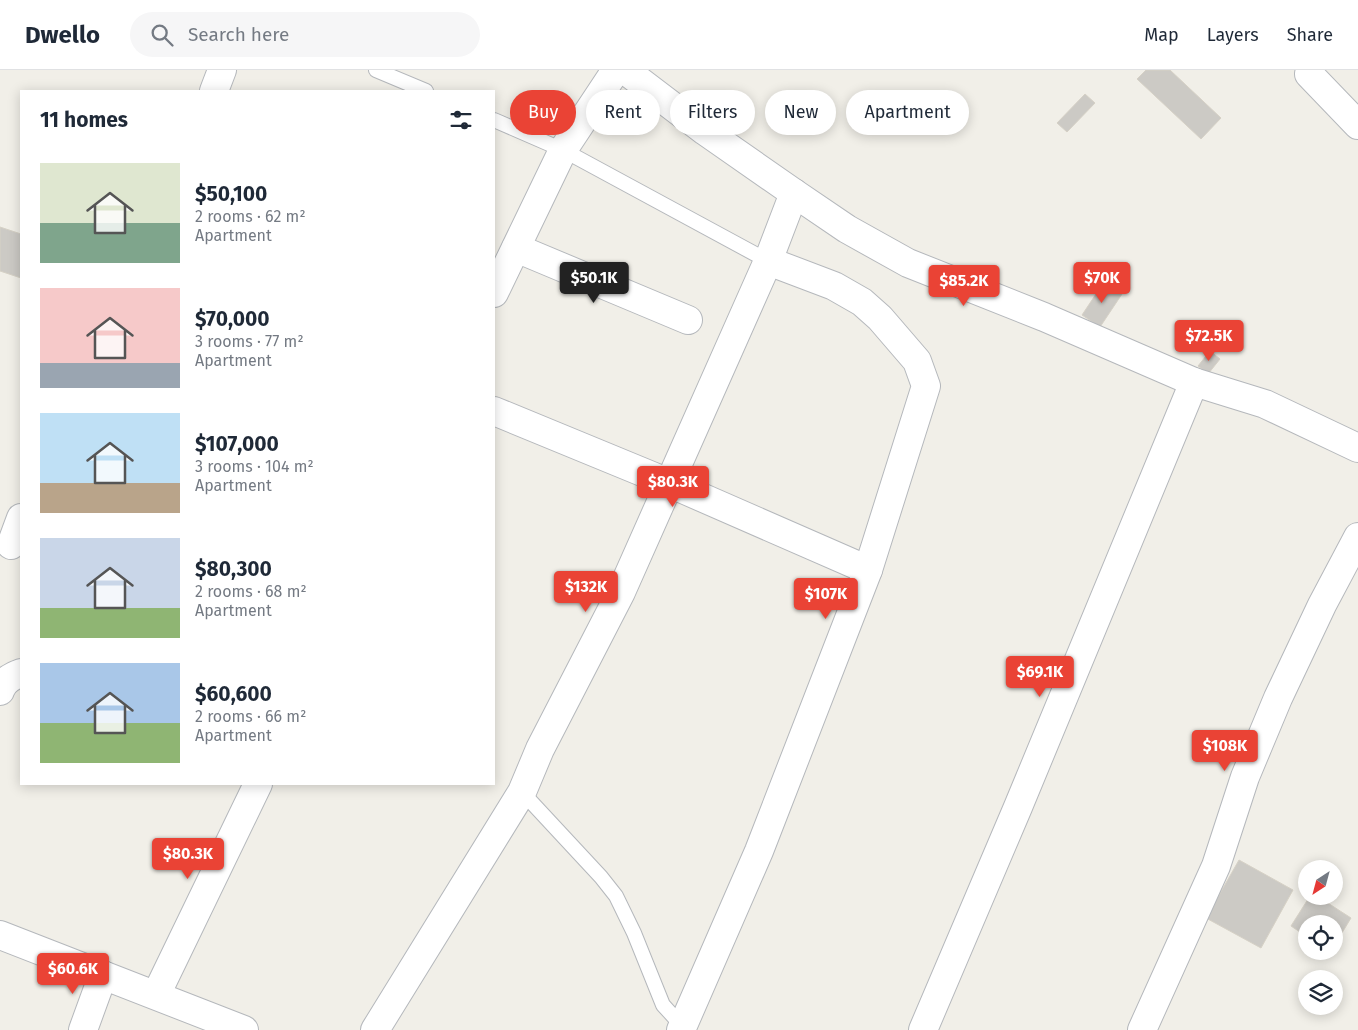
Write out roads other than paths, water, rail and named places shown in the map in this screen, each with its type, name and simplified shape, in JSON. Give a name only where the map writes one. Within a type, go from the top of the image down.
[{"type":"street","points":[[214,90],[222,70]]},
{"type":"street","points":[[495,292],[563,150],[616,70]]},
{"type":"street","points":[[626,70],[794,193],[847,228],[908,263],[1044,317],[1194,382],[1264,404],[1358,448]]},
{"type":"street","points":[[1309,74],[1358,125]]},
{"type":"street","points":[[375,1030],[522,792],[540,749],[621,592],[768,261],[794,193]]},
{"type":"street","points":[[516,248],[688,320]]},
{"type":"street","points":[[682,1029],[759,851],[868,570],[926,386],[924,376],[917,362],[880,318],[862,302],[834,286],[768,261]]},
{"type":"street","points":[[923,1030],[1194,382]]},
{"type":"street","points":[[495,411],[669,483],[868,570]]},
{"type":"street","points":[[11,545],[20,521]]},
{"type":"street","points":[[1142,1030],[1216,866],[1245,777],[1278,698],[1322,605],[1358,537]]},
{"type":"street","points":[[0,691],[10,677],[20,673]]},
{"type":"street","points":[[156,995],[258,785]]},
{"type":"street","points":[[0,935],[244,1030]]},
{"type":"street","points":[[82,1030],[103,975]]},
{"type":"lane","points":[[376,70],[424,90]]},
{"type":"lane","points":[[495,120],[563,150],[768,261]]},
{"type":"lane","points":[[522,792],[602,877],[616,896],[634,932],[663,1005],[682,1029]]}]
